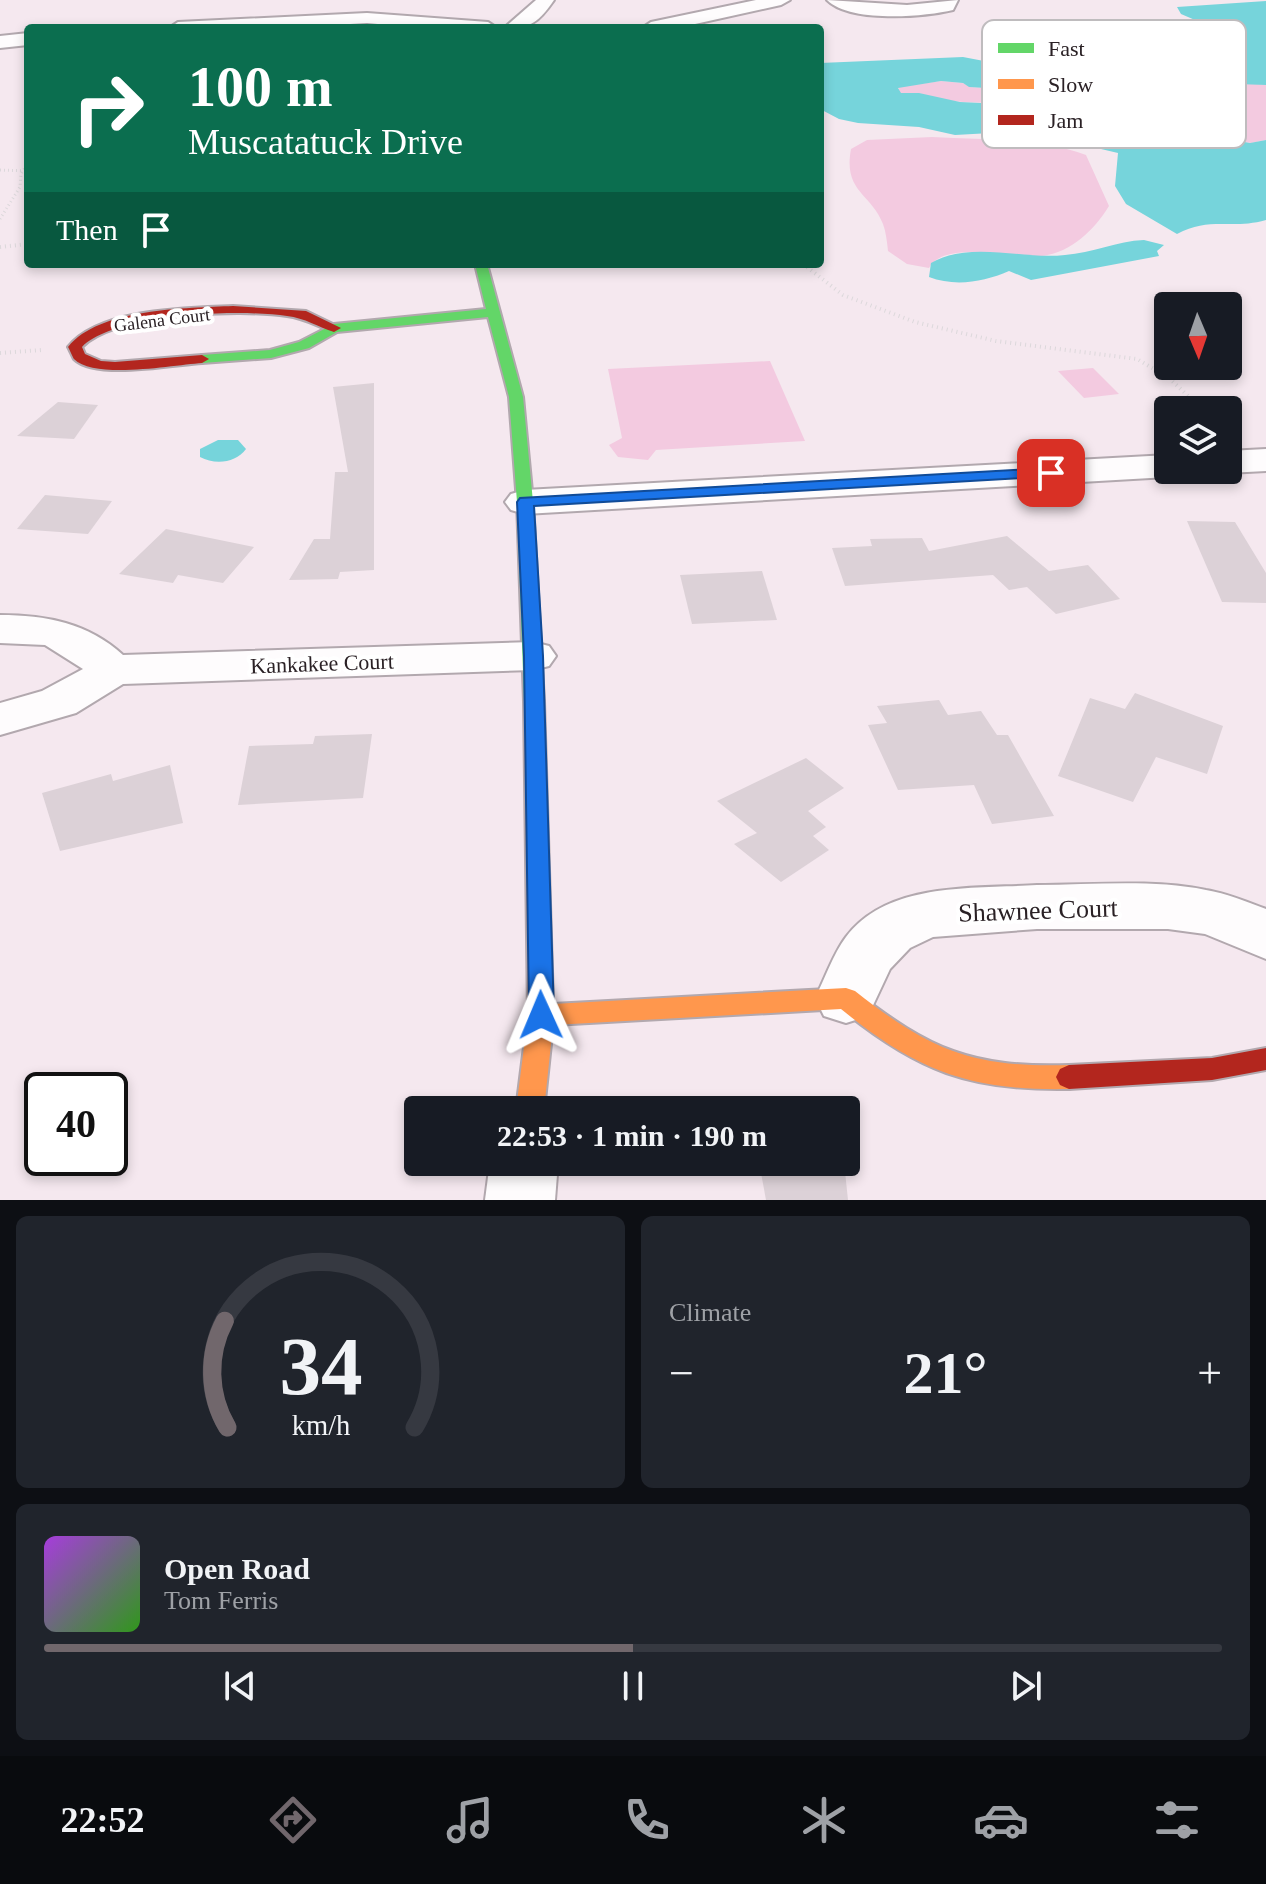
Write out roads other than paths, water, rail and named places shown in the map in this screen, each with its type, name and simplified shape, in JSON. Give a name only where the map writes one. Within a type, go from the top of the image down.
[{"type":"street","points":[[670,24],[781,0]]},
{"type":"street","points":[[836,0],[853,6],[899,9],[942,7],[950,4],[949,0]]},
{"type":"street","points":[[519,24],[534,14],[542,1]]},
{"type":"street","points":[[261,24],[367,18],[440,24]]},
{"type":"street","points":[[0,42],[24,39]]},
{"type":"street","points":[[482,268],[516,397],[525,502],[533,656],[541,1015],[532,1096]]},
{"type":"street","name":"Galena Court","points":[[334,328],[307,315],[288,312],[218,314],[114,324],[84,337],[75,347],[80,357],[99,365],[194,361],[287,351],[334,328],[495,312]]},
{"type":"street","points":[[1242,461],[1266,460]]},
{"type":"street","points":[[525,502],[1154,467]]},
{"type":"street","points":[[0,629],[37,628],[78,642],[90,648],[111,670],[89,689],[52,707],[0,719]]},
{"type":"street","name":"Kankakee Court","points":[[111,670],[533,656]]},
{"type":"street","name":"Shawnee Court","points":[[846,998],[867,954],[889,932],[925,915],[1037,907],[1168,907],[1208,912],[1246,925],[1266,936]]},
{"type":"street","points":[[541,1015],[846,998],[890,1036],[921,1054],[957,1068],[998,1078],[1038,1081],[1174,1073],[1266,1059]]},
{"type":"street","points":[[520,1200],[523,1176]]},
{"type":"water","points":[[1266,1],[1266,85],[1246,84],[1246,20],[1195,20],[1181,14],[1177,7]]},
{"type":"water","points":[[963,57],[982,61],[982,88],[941,81],[898,88],[901,93],[982,103],[982,133],[955,135],[919,127],[858,123],[839,119],[824,111],[824,63]]},
{"type":"water","points":[[1266,140],[1266,220],[1210,224],[1177,234],[1126,204],[1115,186],[1118,153],[1101,149],[1246,148],[1246,142]]},
{"type":"water","points":[[1144,240],[1164,245],[1157,251],[1159,256],[1031,280],[1009,271],[969,282],[949,282],[929,277],[931,263],[963,253],[1065,255]]},
{"type":"water","points":[[218,440],[238,440],[246,449],[237,457],[225,461],[200,457],[200,449]]}]
